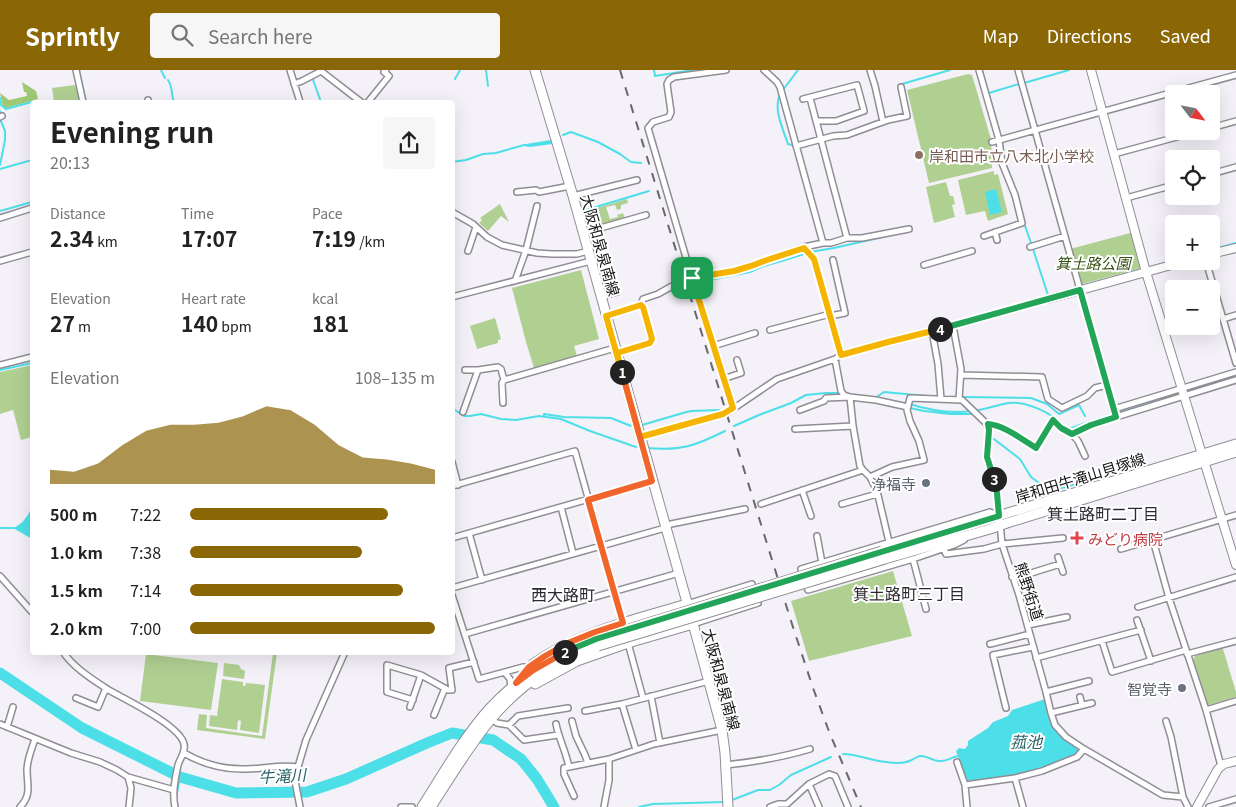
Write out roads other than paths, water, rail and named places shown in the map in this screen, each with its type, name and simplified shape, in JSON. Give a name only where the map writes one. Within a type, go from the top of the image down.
[{"type":"main road","name":"大阪和泉泉南線","points":[[535,70],[573,196],[722,730],[728,807]]},
{"type":"main road","name":"岸和田牛滝山貝塚線","points":[[883,555],[977,533],[1202,458],[1236,444]]},
{"type":"main road","name":"岸和田牛滝山貝塚線","points":[[485,723],[490,708],[516,687],[597,643],[883,555],[999,516],[1202,458],[1236,452]]},
{"type":"main road","points":[[516,687],[529,667],[568,643],[595,632],[687,604]]},
{"type":"main road","points":[[516,687],[538,683],[577,661],[628,643],[693,624]]},
{"type":"main road","name":"岸和田牛滝山貝塚線","points":[[422,807],[485,723],[516,687]]},
{"type":"main road","name":"岸和田牛滝山貝塚線","points":[[431,807],[461,755]]},
{"type":"street","points":[[76,70],[83,100]]},
{"type":"street","points":[[290,70],[299,100]]},
{"type":"street","points":[[370,100],[389,76],[384,72],[386,70]]},
{"type":"street","points":[[726,70],[674,77],[669,80],[671,112],[665,119],[653,122],[648,128],[733,408]]},
{"type":"street","points":[[764,70],[777,82],[781,91],[823,243]]},
{"type":"street","points":[[870,70],[882,122]]},
{"type":"street","points":[[979,70],[1000,140],[1002,163],[1016,195],[1022,223],[984,236]]},
{"type":"street","points":[[1018,70],[1115,413]]},
{"type":"street","points":[[1091,70],[1146,272],[1236,565]]},
{"type":"street","points":[[294,84],[321,71],[358,100]]},
{"type":"street","points":[[992,142],[1236,75]]},
{"type":"street","points":[[803,99],[857,85],[864,111],[836,121],[816,121]]},
{"type":"street","points":[[796,146],[833,136],[847,135],[882,122],[908,116],[900,87]]},
{"type":"street","points":[[341,95],[345,90]]},
{"type":"street","points":[[810,98],[847,238]]},
{"type":"street","points":[[1220,125],[1236,121]]},
{"type":"street","points":[[1114,154],[1166,140]]},
{"type":"street","points":[[1220,171],[1236,167]]},
{"type":"street","points":[[573,196],[637,180]]},
{"type":"street","points":[[517,192],[536,190],[539,192],[570,186]]},
{"type":"street","points":[[1126,198],[1165,187]]},
{"type":"street","points":[[515,281],[526,250],[537,206]]},
{"type":"street","points":[[0,218],[30,209]]},
{"type":"street","points":[[455,214],[476,227],[494,242],[508,247],[537,253],[577,254],[588,251]]},
{"type":"street","points":[[583,233],[617,226],[644,214]]},
{"type":"street","points":[[468,251],[476,227]]},
{"type":"street","points":[[692,278],[734,271],[823,243],[909,229]]},
{"type":"street","points":[[995,232],[997,240]]},
{"type":"street","points":[[1030,247],[1065,236]]},
{"type":"street","points":[[804,248],[814,259],[841,355]]},
{"type":"street","points":[[1220,252],[1236,248]]},
{"type":"street","points":[[924,265],[972,251]]},
{"type":"street","points":[[0,261],[30,253]]},
{"type":"street","points":[[770,330],[844,312],[833,260]]},
{"type":"street","points":[[455,296],[591,262]]},
{"type":"street","points":[[640,437],[723,414],[777,379],[841,355],[946,328],[1165,267]]},
{"type":"street","points":[[1209,270],[1236,363]]},
{"type":"street","points":[[504,380],[650,343],[652,339],[641,305],[643,299],[658,294],[672,286]]},
{"type":"street","points":[[601,296],[617,292]]},
{"type":"street","points":[[606,316],[641,305]]},
{"type":"street","points":[[1223,319],[1236,314]]},
{"type":"street","points":[[953,326],[961,369],[959,400]]},
{"type":"street","points":[[932,331],[942,399]]},
{"type":"street","points":[[713,346],[755,332]]},
{"type":"street","points":[[0,365],[30,358]]},
{"type":"street","points":[[834,358],[842,393],[850,397]]},
{"type":"street","points":[[723,378],[741,373],[738,360]]},
{"type":"street","points":[[465,370],[498,367],[501,369],[504,380],[502,383],[503,403]]},
{"type":"street","points":[[463,412],[478,370]]},
{"type":"street","points":[[1072,434],[1115,413],[1183,392],[1236,372]]},
{"type":"street","points":[[961,375],[1042,378],[1048,399],[1062,408],[1087,396],[1095,388],[1107,385]]},
{"type":"street","points":[[1183,392],[1236,380]]},
{"type":"street","points":[[800,410],[824,401],[826,398],[850,397],[908,405]]},
{"type":"street","points":[[850,397],[860,466],[870,477],[877,494],[889,542]]},
{"type":"street","points":[[870,477],[892,467],[924,460],[907,410],[910,398],[962,400],[988,424],[1007,430],[1036,448],[1053,420],[1061,428],[1072,434],[1078,441],[1085,456]]},
{"type":"street","name":"熊野街道","points":[[988,424],[987,457],[997,493],[1002,544],[1028,625],[1050,713],[1055,725],[1066,737],[1084,749],[1163,795],[1183,797]]},
{"type":"street","points":[[796,429],[853,426]]},
{"type":"street","points":[[455,485],[574,451],[623,623]]},
{"type":"street","points":[[761,504],[863,470]]},
{"type":"street","points":[[455,537],[652,481]]},
{"type":"street","points":[[802,490],[811,516]]},
{"type":"street","points":[[842,504],[877,494]]},
{"type":"street","points":[[561,507],[573,553]]},
{"type":"street","points":[[455,587],[666,528],[671,524],[745,509]]},
{"type":"street","points":[[977,533],[944,549],[808,590],[801,569],[990,512],[999,516]]},
{"type":"street","points":[[1121,549],[1236,515]]},
{"type":"street","points":[[469,533],[482,580]]},
{"type":"street","points":[[816,536],[822,563]]},
{"type":"street","points":[[944,549],[946,554],[984,549],[1002,544],[1063,538]]},
{"type":"street","points":[[1153,540],[1169,598],[1206,710],[1221,766]]},
{"type":"street","points":[[1058,557],[1062,572]]},
{"type":"street","points":[[913,559],[926,609]]},
{"type":"street","points":[[1041,563],[1043,569]]},
{"type":"street","points":[[1012,577],[1025,576],[1060,564]]},
{"type":"street","points":[[465,634],[679,573]]},
{"type":"street","points":[[0,576],[30,610]]},
{"type":"street","points":[[1138,607],[1236,576]]},
{"type":"street","points":[[687,604],[752,584],[758,603],[693,624]]},
{"type":"street","points":[[921,590],[928,588]]},
{"type":"street","points":[[455,604],[479,679],[529,667]]},
{"type":"street","points":[[1028,625],[1067,617]]},
{"type":"street","points":[[1137,620],[1151,661]]},
{"type":"street","points":[[1036,658],[1141,630]]},
{"type":"street","points":[[990,644],[998,639],[1030,634]]},
{"type":"street","points":[[1102,641],[1112,672],[1236,641]]},
{"type":"street","points":[[628,643],[643,698]]},
{"type":"street","points":[[1006,708],[993,655],[1033,647]]},
{"type":"street","points":[[66,655],[79,670],[177,732],[182,739],[184,753],[179,763],[174,788],[175,807]]},
{"type":"street","points":[[300,805],[295,781],[298,767],[306,740],[344,655]]},
{"type":"street","points":[[413,700],[387,692],[386,665],[421,675],[448,690],[452,690],[450,668],[474,662]]},
{"type":"street","points":[[505,673],[516,687]]},
{"type":"street","points":[[410,706],[421,675]]},
{"type":"street","points":[[585,711],[622,704],[709,681]]},
{"type":"street","points":[[1046,692],[1089,681]]},
{"type":"street","points":[[76,698],[98,707],[106,688]]},
{"type":"street","points":[[434,714],[444,688]]},
{"type":"street","points":[[651,696],[660,743]]},
{"type":"street","points":[[1080,697],[1082,705]]},
{"type":"street","points":[[1206,710],[1236,701]]},
{"type":"street","points":[[1050,713],[1092,702]]},
{"type":"street","points":[[622,704],[636,750]]},
{"type":"street","points":[[7,728],[13,708]]},
{"type":"street","points":[[509,725],[518,716],[568,708]]},
{"type":"street","points":[[572,721],[576,736],[588,763]]},
{"type":"street","points":[[1166,721],[1183,797],[1188,807]]},
{"type":"street","points":[[485,723],[509,725],[524,740],[558,735]]},
{"type":"street","points":[[0,724],[71,753],[100,762],[128,777],[174,788]]},
{"type":"street","points":[[556,724],[569,767]]},
{"type":"street","points":[[574,796],[564,774],[564,768],[609,759],[660,743],[722,730]]},
{"type":"street","points":[[1162,733],[1169,731]]},
{"type":"street","points":[[21,807],[26,800],[29,786],[27,768],[35,738]]},
{"type":"street","points":[[726,765],[751,762],[810,749]]},
{"type":"street","points":[[965,785],[1015,778],[1042,771],[1077,757],[1084,749]]},
{"type":"street","points":[[184,753],[213,766],[225,768],[247,770],[286,765],[298,767]]},
{"type":"street","points":[[798,753],[800,759]]},
{"type":"street","points":[[779,756],[781,763]]},
{"type":"street","points":[[604,807],[609,780],[609,759]]},
{"type":"street","points":[[1197,807],[1218,769],[1224,764],[1236,761]]},
{"type":"street","points":[[958,762],[965,785],[967,807]]},
{"type":"street","points":[[1170,766],[1177,765]]},
{"type":"street","points":[[770,807],[778,804],[787,805],[809,784],[829,774],[835,776],[848,807]]},
{"type":"street","points":[[128,777],[130,788],[129,807]]},
{"type":"street","points":[[1015,778],[1023,807]]},
{"type":"street","points":[[809,784],[819,807]]},
{"type":"street","points":[[1208,807],[1236,799]]},
{"type":"street","points":[[400,807],[412,807]]},
{"type":"water","points":[[996,189],[1002,212],[990,215],[985,192]]},
{"type":"water","points":[[30,511],[30,538],[13,528],[20,524]]},
{"type":"water","name":"菰池","points":[[1045,699],[1051,722],[1065,740],[1078,749],[1078,753],[1039,770],[983,780],[969,781],[966,779],[956,751],[959,748],[965,749],[968,741],[988,728],[993,722],[1008,716],[1012,710]]},
{"type":"waterway","points":[[79,70],[86,100]]},
{"type":"waterway","points":[[161,70],[165,78]]},
{"type":"waterway","points":[[455,79],[460,70]]},
{"type":"waterway","points":[[486,70],[488,86]]},
{"type":"waterway","points":[[654,70],[655,76],[693,70]]},
{"type":"waterway","points":[[783,90],[798,70]]},
{"type":"waterway","points":[[902,86],[902,84],[950,70]]},
{"type":"waterway","points":[[982,70],[1001,137]]},
{"type":"waterway","points":[[1024,83],[1069,70]]},
{"type":"waterway","points":[[312,77],[320,100]]},
{"type":"waterway","points":[[168,80],[171,85],[173,100]]},
{"type":"waterway","points":[[989,93],[1019,84]]},
{"type":"waterway","points":[[780,94],[778,100],[779,119],[788,144],[792,145]]},
{"type":"waterway","points":[[0,98],[1,105],[6,109],[30,102]]},
{"type":"waterway","points":[[0,111],[0,119],[5,131],[0,165]]},
{"type":"waterway","points":[[894,116],[904,114]]},
{"type":"waterway","points":[[563,135],[571,132],[598,142],[631,162],[641,163]]},
{"type":"waterway","points":[[526,145],[551,141]]},
{"type":"waterway","points":[[1002,142],[1005,162],[1014,185]]},
{"type":"waterway","points":[[455,162],[524,145],[552,143]]},
{"type":"waterway","points":[[0,169],[30,161]]},
{"type":"waterway","points":[[586,210],[649,191]]},
{"type":"waterway","points":[[0,211],[30,203]]},
{"type":"waterway","points":[[1024,223],[1031,243]]},
{"type":"waterway","points":[[700,282],[750,272],[810,252],[896,234]]},
{"type":"waterway","points":[[1220,247],[1236,243]]},
{"type":"waterway","points":[[1033,249],[1048,295]]},
{"type":"waterway","points":[[1151,267],[1165,263]]},
{"type":"waterway","points":[[1083,286],[1139,270]]},
{"type":"waterway","points":[[649,299],[679,288]]},
{"type":"waterway","points":[[945,325],[965,320]]},
{"type":"waterway","points":[[0,370],[30,363]]},
{"type":"waterway","points":[[1191,390],[1236,377]]},
{"type":"waterway","points":[[878,398],[884,392],[937,397]]},
{"type":"waterway","points":[[734,426],[806,395],[841,393]]},
{"type":"waterway","points":[[1069,429],[1176,395]]},
{"type":"waterway","points":[[943,397],[957,397]]},
{"type":"waterway","points":[[962,397],[1031,398],[1047,404],[1059,414],[1079,405],[1085,416]]},
{"type":"waterway","points":[[906,403],[930,409],[955,412],[1009,403],[1020,403],[1040,409],[1055,419]]},
{"type":"waterway","points":[[910,408],[950,414],[974,414]]},
{"type":"waterway","points":[[455,410],[464,416],[481,414],[501,419],[516,420],[539,416],[561,419],[636,447]]},
{"type":"waterway","points":[[642,425],[691,411],[719,410]]},
{"type":"waterway","points":[[544,416],[544,414],[564,417],[611,418],[631,426]]},
{"type":"waterway","points":[[983,423],[987,431]]},
{"type":"waterway","points":[[647,448],[679,448],[705,440],[725,431]]},
{"type":"waterway","points":[[990,436],[1020,459],[1031,477],[1050,491],[1103,477]]},
{"type":"waterway","points":[[0,528],[13,528]]},
{"type":"waterway","name":"牛滝川","points":[[0,673],[82,728],[180,777],[236,793],[307,792],[346,779],[452,733],[493,740],[521,759],[537,779],[554,807]]},
{"type":"waterway","points":[[843,754],[898,763],[907,762],[920,756],[936,761],[958,756]]},
{"type":"waterway","points":[[732,800],[758,790],[770,790],[791,775],[831,757]]},
{"type":"waterway","points":[[176,798],[180,777]]},
{"type":"waterway","points":[[639,807],[653,804],[724,802]]},
{"type":"railway","points":[[620,70],[791,621],[830,734],[861,807]]},
{"type":"place","name":"岸和田市立八木北小学校","points":[[919,155]]},
{"type":"place","name":"浄福寺","points":[[926,483]]},
{"type":"place","name":"みどり病院","points":[[1077,538]]},
{"type":"place","name":"智覚寺","points":[[1182,688]]},
{"type":"district","name":"箕土路町二丁目","points":[[1103,513]]},
{"type":"district","name":"箕土路町三丁目","points":[[909,593]]},
{"type":"district","name":"西大路町","points":[[563,594]]},
{"type":"park label","name":"箕土路公園","points":[[1093,262]]}]
